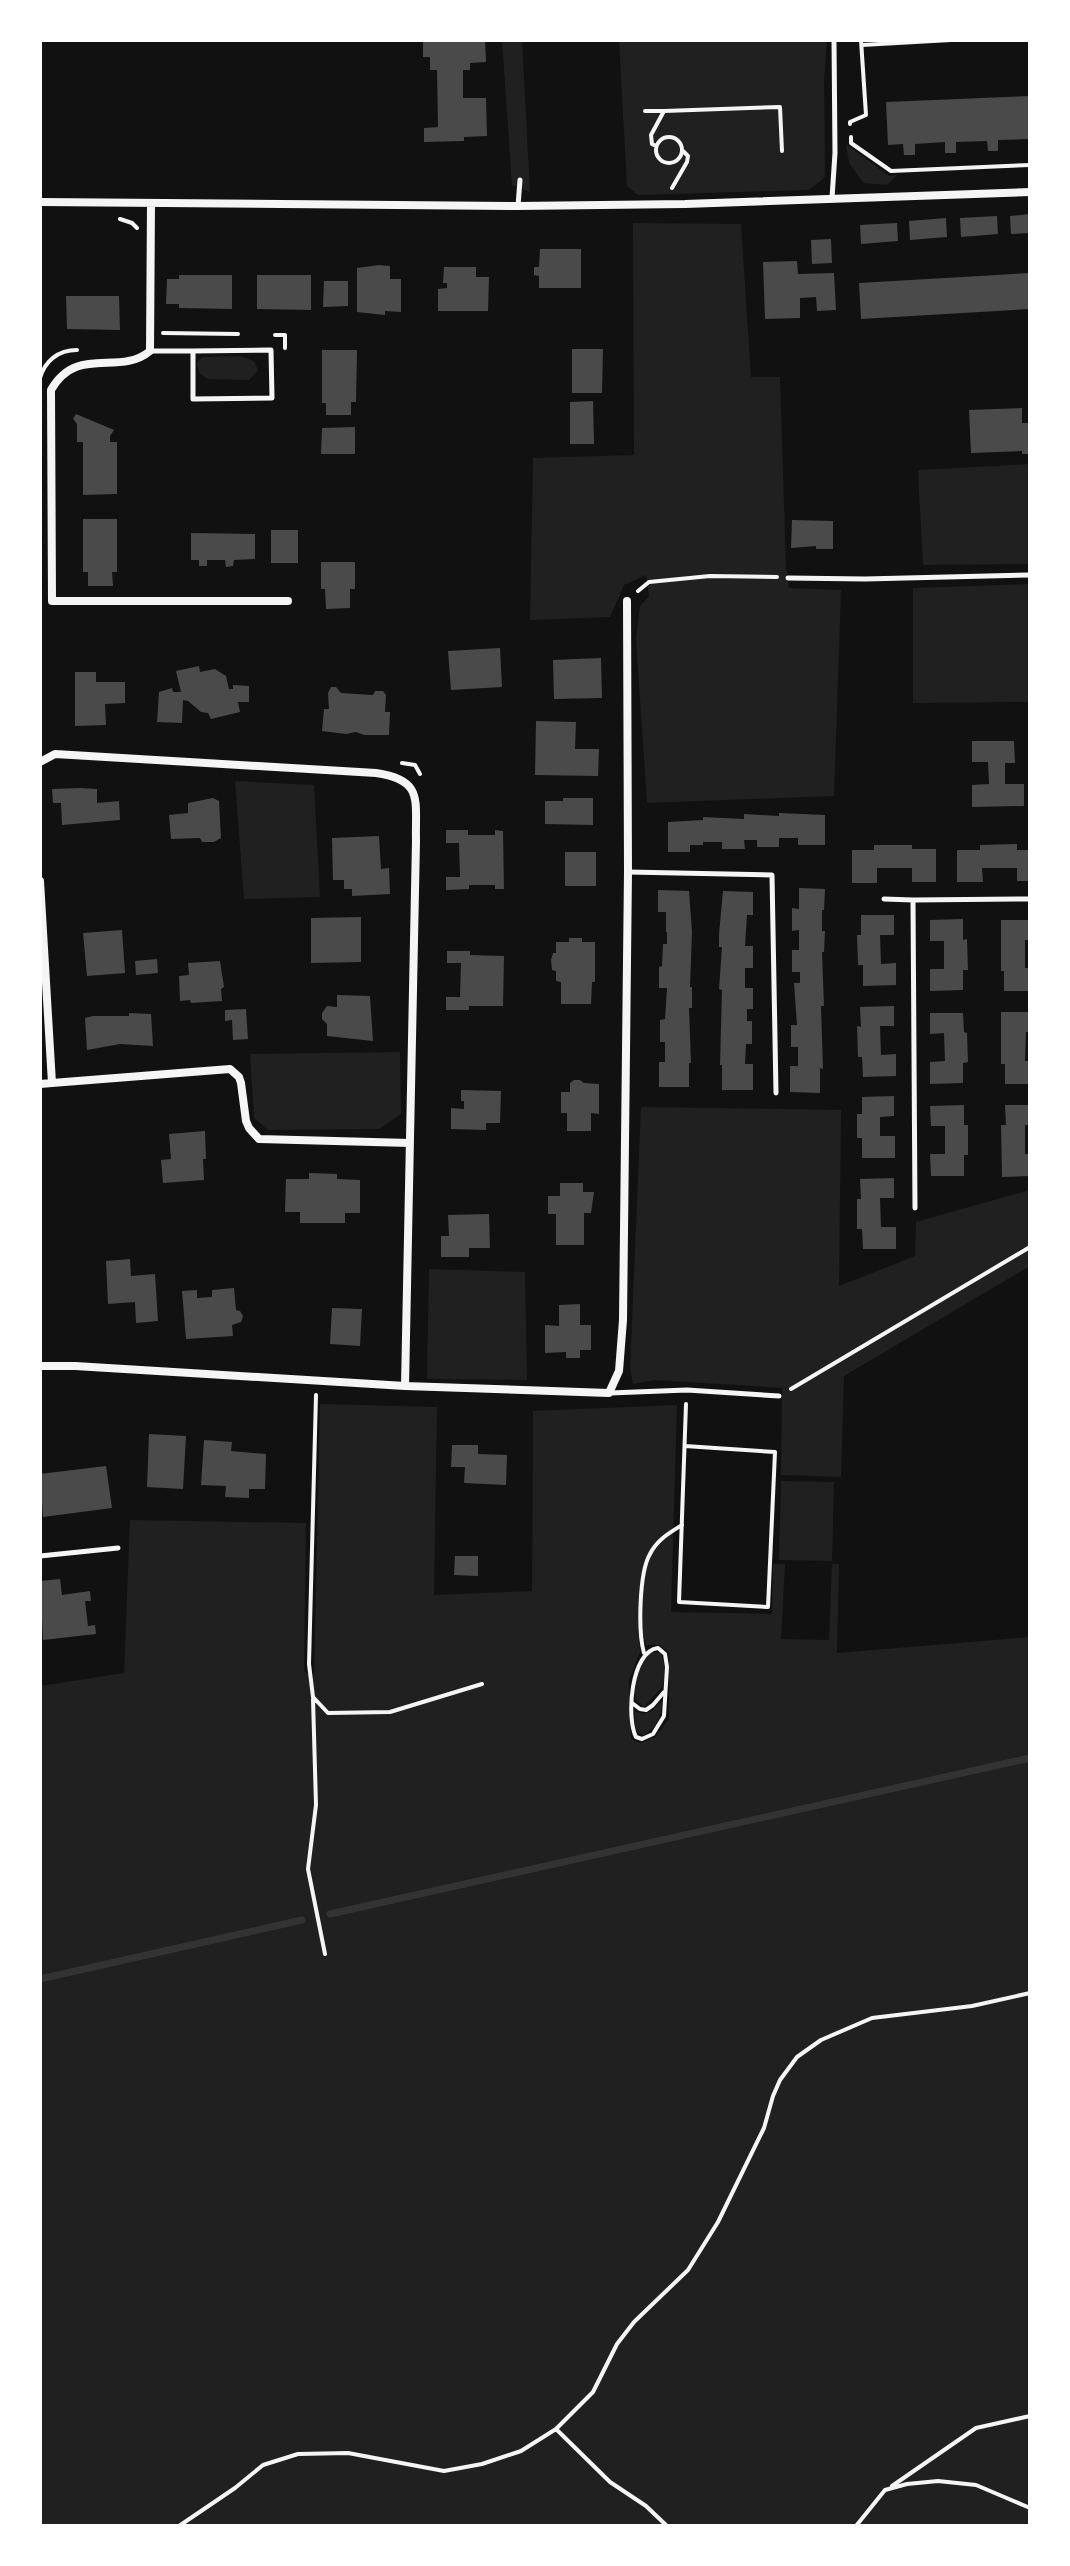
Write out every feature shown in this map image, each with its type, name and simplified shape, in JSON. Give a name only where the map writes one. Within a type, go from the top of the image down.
[{"type":"street","points":[[40,202],[518,206],[1030,192]]},
{"type":"street","points":[[151,203],[150,351],[136,360],[81,364],[67,370],[51,390],[52,601],[288,601]]},
{"type":"street","points":[[40,1366],[405,1386],[609,1393],[619,1371],[623,1320],[628,872],[627,601]]},
{"type":"street","points":[[40,762],[55,754],[376,773],[398,776],[410,784],[415,800],[416,841],[405,1386]]},
{"type":"street","points":[[40,881],[52,1083]]},
{"type":"street","points":[[40,1084],[230,1069],[239,1077],[249,1128],[259,1139],[410,1143]]},
{"type":"lane","points":[[832,198],[834,40]]},
{"type":"lane","points":[[518,206],[520,180]]},
{"type":"lane","points":[[150,351],[271,350],[272,398],[193,399],[193,351]]},
{"type":"lane","points":[[788,578],[1030,575]]},
{"type":"lane","points":[[628,872],[772,875],[776,1093]]},
{"type":"lane","points":[[884,899],[1030,899]]},
{"type":"lane","points":[[913,900],[915,1208]]},
{"type":"lane","points":[[609,1393],[687,1390],[779,1396]]},
{"type":"lane","points":[[40,1556],[118,1548]]},
{"type":"path","points":[[951,40],[862,42],[866,115],[850,122],[851,143],[891,171],[1030,165]]},
{"type":"path","points":[[645,111],[780,107],[782,151]]},
{"type":"path","points":[[664,111],[651,135],[652,144],[656,146],[659,159],[667,163],[676,161],[682,150]]},
{"type":"path","points":[[656,146],[670,136],[678,140],[688,156],[662,204]]},
{"type":"path","points":[[117,218],[132,223],[139,231]]},
{"type":"path","points":[[150,332],[240,334]]},
{"type":"path","points":[[270,335],[285,335],[285,350]]},
{"type":"path","points":[[627,601],[649,582],[710,576],[788,578]]},
{"type":"path","points":[[779,1396],[1030,1247]]},
{"type":"path","points":[[316,1381],[309,1664],[316,1805],[308,1869],[325,1954]]},
{"type":"path","points":[[685,1446],[775,1452],[768,1607],[679,1602],[687,1390]]},
{"type":"path","points":[[644,1653],[658,1648],[665,1654],[666,1689],[664,1716],[653,1734],[642,1739],[636,1737],[632,1730],[632,1703],[633,1686],[644,1653],[640,1639],[641,1602],[648,1556],[661,1538],[682,1525]]},
{"type":"path","points":[[313,1697],[328,1713],[390,1712],[482,1684]]},
{"type":"path","points":[[632,1703],[646,1710],[666,1689]]},
{"type":"path","points":[[179,2526],[263,2465],[298,2454],[348,2453],[444,2471],[482,2464],[521,2451],[556,2429],[593,2392],[617,2344],[634,2322],[688,2270],[718,2222],[764,2128],[777,2088],[797,2057],[821,2040],[872,2018],[972,2006],[1030,1993]]},
{"type":"path","points":[[856,2526],[877,2498],[888,2489],[976,2428],[1030,2416]]},
{"type":"path","points":[[556,2429],[610,2482],[646,2506],[667,2526]]},
{"type":"path","points":[[888,2489],[938,2481],[976,2485],[1030,2508]]},
{"type":"shaded area","points":[[502,40],[522,40],[530,192],[512,185]]},
{"type":"shaded area","points":[[619,40],[827,40],[825,177],[809,190],[638,195],[627,186]]},
{"type":"shaded area","points":[[846,144],[889,176],[897,175],[887,185],[864,183],[849,163]]},
{"type":"shaded area","points":[[633,223],[741,224],[751,377],[780,377],[789,588],[841,590],[834,796],[647,803],[636,639],[640,606],[649,596],[646,575],[624,585],[610,617],[530,620],[533,458],[634,455]]},
{"type":"shaded area","points":[[240,356],[254,361],[258,370],[249,380],[208,379],[199,373],[197,363],[202,357]]},
{"type":"shaded area","points":[[1030,464],[1030,564],[923,565],[918,470]]},
{"type":"shaded area","points":[[1030,584],[1030,702],[913,703],[913,588]]},
{"type":"shaded area","points":[[235,781],[314,785],[320,897],[244,899]]},
{"type":"shaded area","points":[[400,1052],[401,1114],[379,1129],[268,1130],[254,1118],[250,1054]]},
{"type":"shaded area","points":[[641,1107],[841,1110],[839,1286],[915,1256],[916,1222],[1030,1190],[1030,1266],[844,1376],[841,1477],[781,1475],[782,1388],[655,1380],[633,1384],[630,1369]]},
{"type":"shaded area","points":[[429,1269],[525,1272],[527,1380],[427,1379]]},
{"type":"shaded area","points":[[320,1404],[437,1407],[434,1595],[532,1591],[533,1411],[677,1405],[671,1612],[772,1614],[773,1564],[785,1564],[781,1639],[829,1640],[832,1564],[839,1564],[837,1653],[1030,1637],[1030,2526],[40,2526],[40,1686],[124,1673],[130,1520],[306,1523],[304,1671],[314,1677]],"holes":[[[639,1640],[645,1640],[646,1646],[659,1646],[669,1654],[669,1719],[655,1737],[640,1743],[631,1739],[629,1680],[640,1652]]]},
{"type":"shaded area","points":[[781,1481],[834,1482],[832,1561],[779,1560]]},
{"type":"shaded area","points":[[650,1652],[661,1653],[665,1667],[663,1686],[644,1707],[635,1699],[636,1687],[640,1668]]},
{"type":"shaded area","points":[[662,1701],[660,1717],[655,1725],[643,1735],[639,1733],[635,1725],[635,1711],[646,1713]]},
{"type":"building","points":[[423,40],[485,40],[486,62],[470,63],[470,70],[463,70],[463,98],[486,98],[487,136],[464,137],[464,141],[424,142],[424,128],[438,127],[437,70],[430,70],[430,57],[423,57]]},
{"type":"building","points":[[1030,96],[1030,139],[998,140],[998,151],[988,151],[987,141],[956,142],[956,153],[945,153],[945,142],[915,144],[915,155],[904,155],[903,144],[888,145],[886,102]]},
{"type":"building","points":[[1030,214],[1030,233],[1011,234],[1010,216]]},
{"type":"building","points":[[997,216],[998,234],[961,237],[960,218]]},
{"type":"building","points":[[946,218],[947,237],[910,240],[909,221]]},
{"type":"building","points":[[897,223],[898,241],[861,244],[860,225]]},
{"type":"building","points":[[831,239],[832,263],[812,264],[811,240]]},
{"type":"building","points":[[540,249],[581,249],[581,288],[539,288],[539,276],[534,275],[534,267],[539,267]]},
{"type":"building","points":[[797,261],[798,274],[834,273],[836,310],[817,311],[816,297],[800,298],[800,318],[765,319],[763,262]]},
{"type":"building","points":[[390,266],[390,279],[401,279],[401,312],[385,311],[385,315],[357,312],[357,268]]},
{"type":"building","points":[[444,267],[476,267],[476,277],[489,277],[488,311],[438,311],[438,289],[447,288],[447,283],[443,283]]},
{"type":"building","points":[[1030,273],[1030,309],[861,319],[859,283]]},
{"type":"building","points":[[179,275],[232,275],[232,309],[179,308],[179,304],[166,304],[167,279],[179,279]]},
{"type":"building","points":[[257,275],[311,275],[311,310],[257,309]]},
{"type":"building","points":[[324,281],[348,281],[348,306],[323,307]]},
{"type":"building","points":[[66,296],[119,296],[120,330],[67,329]]},
{"type":"building","points":[[572,349],[603,349],[602,393],[572,393]]},
{"type":"building","points":[[322,350],[357,350],[356,402],[351,402],[351,415],[326,415],[326,403],[322,403]]},
{"type":"building","points":[[593,401],[594,444],[570,444],[570,402]]},
{"type":"building","points":[[1022,408],[1022,423],[1030,423],[1030,454],[1022,454],[1022,451],[971,453],[969,410]]},
{"type":"building","points":[[76,414],[114,430],[110,442],[117,442],[117,494],[83,495],[83,442],[77,442],[77,424],[73,419]]},
{"type":"building","points":[[355,427],[355,454],[321,454],[322,428]]},
{"type":"building","points":[[83,519],[117,519],[117,572],[112,572],[113,586],[88,586],[88,572],[83,572]]},
{"type":"building","points":[[792,520],[833,521],[833,549],[816,549],[816,546],[791,548]]},
{"type":"building","points":[[271,530],[298,530],[298,563],[271,563]]},
{"type":"building","points":[[191,533],[255,534],[255,559],[234,560],[233,566],[226,567],[225,560],[207,560],[207,566],[199,566],[199,560],[191,560]]},
{"type":"building","points":[[321,562],[355,562],[355,589],[350,589],[350,608],[326,609],[325,589],[321,589]]},
{"type":"building","points":[[500,648],[502,687],[451,690],[448,651]]},
{"type":"building","points":[[601,658],[602,698],[554,699],[553,660]]},
{"type":"building","points":[[199,666],[200,672],[215,669],[226,676],[229,689],[233,689],[233,685],[249,686],[249,702],[238,702],[240,712],[211,719],[208,713],[183,700],[182,723],[157,722],[159,692],[172,688],[173,692],[181,692],[176,671]]},
{"type":"building","points":[[75,672],[96,672],[96,682],[125,682],[125,703],[105,704],[106,725],[75,726]]},
{"type":"building","points":[[331,687],[336,687],[341,693],[373,695],[375,691],[383,691],[386,695],[385,712],[390,712],[389,735],[322,731],[324,709],[329,709],[328,693]]},
{"type":"building","points":[[536,721],[576,722],[575,749],[599,749],[598,776],[535,775]]},
{"type":"building","points":[[972,741],[1014,741],[1015,763],[1005,763],[1005,784],[1024,784],[1024,806],[972,807],[972,785],[989,784],[988,762],[972,762]]},
{"type":"building","points":[[52,789],[97,789],[97,803],[119,801],[120,820],[62,825],[61,803],[53,803]]},
{"type":"building","points":[[213,798],[219,801],[221,838],[214,842],[202,842],[200,838],[171,839],[169,815],[188,813],[188,803]]},
{"type":"building","points":[[563,798],[593,798],[593,825],[545,824],[545,801],[563,801]]},
{"type":"building","points":[[779,813],[825,815],[825,845],[798,845],[798,838],[779,838],[779,847],[757,847],[757,840],[744,840],[745,849],[722,849],[722,842],[703,842],[703,845],[690,845],[690,852],[668,852],[668,822],[703,820],[703,817],[744,819],[744,814],[779,816]]},
{"type":"building","points":[[446,830],[468,830],[468,835],[495,835],[495,830],[503,831],[504,889],[495,889],[495,885],[469,885],[469,889],[446,890],[446,877],[460,877],[459,843],[446,843]]},
{"type":"building","points":[[379,836],[381,869],[389,868],[390,894],[352,896],[352,889],[344,889],[344,880],[333,880],[332,838]]},
{"type":"building","points":[[1017,844],[1017,850],[1030,850],[1030,881],[1017,881],[1017,868],[982,868],[983,882],[957,882],[957,850],[980,850],[980,845]]},
{"type":"building","points":[[874,845],[912,845],[912,849],[936,849],[936,882],[912,882],[912,868],[877,868],[877,883],[852,883],[852,850],[874,850]]},
{"type":"building","points":[[565,852],[596,852],[596,886],[565,886]]},
{"type":"building","points":[[799,888],[825,889],[822,910],[822,931],[825,931],[820,1093],[790,1092],[790,1066],[798,1066],[798,1047],[791,1047],[791,1025],[797,1025],[794,983],[800,983],[800,972],[792,972],[792,950],[799,950],[799,930],[792,931],[792,908],[799,909]]},
{"type":"building","points":[[658,890],[689,891],[692,1008],[689,1008],[689,1087],[659,1087],[659,1062],[665,1062],[665,1042],[660,1042],[660,1020],[665,1019],[667,988],[659,988],[659,967],[662,966],[667,932],[666,912],[658,912]]},
{"type":"building","points":[[723,891],[753,892],[753,915],[747,915],[745,946],[753,946],[753,968],[745,968],[745,988],[753,988],[753,1009],[747,1009],[747,1021],[752,1021],[752,1044],[746,1044],[745,1064],[753,1064],[753,1090],[722,1090],[722,990],[719,989],[722,947],[719,947],[719,934]]},
{"type":"building","points":[[861,915],[894,915],[894,935],[880,935],[881,964],[896,963],[896,985],[863,986],[863,965],[858,965],[857,935],[861,935]]},
{"type":"building","points":[[361,917],[361,962],[311,963],[311,918]]},
{"type":"building","points":[[963,919],[968,970],[963,970],[963,990],[930,991],[930,969],[944,969],[944,941],[930,941],[930,920]]},
{"type":"building","points":[[1001,920],[1030,920],[1030,940],[1025,940],[1025,968],[1030,968],[1030,991],[1004,991]]},
{"type":"building","points":[[122,930],[125,973],[87,976],[83,933]]},
{"type":"building","points":[[569,938],[595,942],[595,982],[592,982],[591,1004],[561,1004],[561,982],[556,981],[551,960],[553,953],[556,953],[556,942],[569,942]]},
{"type":"building","points":[[447,951],[504,956],[503,1006],[446,1010],[446,997],[460,997],[461,963],[447,963]]},
{"type":"building","points":[[157,959],[158,973],[136,975],[135,961]]},
{"type":"building","points":[[220,961],[224,987],[221,989],[222,1001],[180,1001],[179,976],[189,975],[188,963]]},
{"type":"building","points":[[337,995],[370,996],[373,1041],[327,1036],[327,1024],[322,1019],[322,1013],[327,1006],[337,1007]]},
{"type":"building","points":[[894,1006],[894,1026],[880,1026],[881,1055],[896,1054],[896,1076],[863,1077],[862,1057],[858,1057],[860,1007]]},
{"type":"building","points":[[246,1009],[248,1039],[233,1040],[232,1020],[225,1021],[225,1010]]},
{"type":"building","points":[[1001,1012],[1030,1012],[1025,1061],[1030,1061],[1030,1084],[1005,1084],[1005,1064],[1001,1064]]},
{"type":"building","points":[[129,1013],[151,1014],[153,1046],[120,1044],[87,1050],[85,1018],[129,1016]]},
{"type":"building","points":[[930,1013],[963,1013],[968,1062],[963,1063],[963,1083],[930,1084],[930,1062],[945,1061],[944,1033],[930,1034]]},
{"type":"building","points":[[574,1080],[599,1084],[599,1114],[591,1113],[591,1131],[567,1131],[567,1113],[561,1113],[561,1092],[570,1092],[570,1083]]},
{"type":"building","points":[[461,1090],[501,1091],[500,1123],[486,1123],[486,1130],[451,1129],[451,1108],[464,1109]]},
{"type":"building","points":[[894,1096],[894,1116],[880,1117],[880,1136],[895,1136],[895,1158],[862,1158],[862,1138],[857,1138],[857,1114],[862,1114],[862,1097]]},
{"type":"building","points":[[964,1105],[968,1155],[964,1155],[964,1176],[931,1176],[930,1154],[945,1154],[945,1126],[931,1126],[930,1106]]},
{"type":"building","points":[[1005,1105],[1030,1105],[1030,1125],[1025,1125],[1025,1154],[1030,1154],[1030,1176],[1002,1177],[1001,1125],[1006,1125]]},
{"type":"building","points":[[205,1131],[204,1180],[163,1183],[161,1160],[171,1159],[169,1134]]},
{"type":"building","points":[[309,1173],[337,1174],[337,1179],[360,1180],[360,1213],[345,1213],[345,1223],[300,1223],[300,1212],[285,1212],[286,1179],[309,1179]]},
{"type":"building","points":[[894,1178],[894,1198],[880,1198],[881,1227],[896,1227],[896,1249],[863,1249],[862,1229],[857,1229],[860,1179]]},
{"type":"building","points":[[560,1183],[583,1183],[583,1192],[594,1192],[591,1213],[584,1213],[584,1245],[556,1245],[556,1214],[548,1214],[548,1196],[560,1196]]},
{"type":"building","points":[[489,1214],[490,1248],[469,1248],[469,1257],[441,1257],[441,1236],[449,1236],[448,1215]]},
{"type":"building","points":[[130,1259],[131,1276],[155,1274],[158,1321],[136,1323],[135,1302],[108,1304],[106,1261]]},
{"type":"building","points":[[234,1288],[236,1310],[243,1316],[241,1322],[232,1325],[233,1336],[186,1339],[182,1291],[197,1290],[197,1298],[212,1297],[212,1290]]},
{"type":"building","points":[[580,1304],[580,1325],[591,1325],[591,1350],[580,1350],[580,1358],[566,1358],[566,1352],[545,1353],[545,1325],[559,1326],[559,1305]]},
{"type":"building","points":[[332,1308],[362,1309],[360,1346],[330,1344]]},
{"type":"building","points":[[149,1434],[186,1436],[183,1489],[147,1487]]},
{"type":"building","points":[[204,1440],[232,1442],[231,1451],[266,1454],[265,1489],[249,1489],[249,1498],[225,1497],[226,1486],[201,1485]]},
{"type":"building","points":[[452,1445],[478,1445],[478,1454],[507,1455],[506,1485],[464,1483],[465,1467],[451,1467]]},
{"type":"building","points":[[106,1466],[112,1508],[43,1517],[40,1474]]},
{"type":"building","points":[[455,1556],[478,1556],[478,1576],[454,1575]]},
{"type":"building","points":[[60,1579],[62,1595],[90,1591],[91,1601],[85,1601],[88,1626],[95,1625],[96,1634],[43,1640],[40,1581]]},
{"type":"waterway","points":[[330,1914],[1030,1758]]},
{"type":"waterway","points":[[40,1979],[302,1920]]}]
